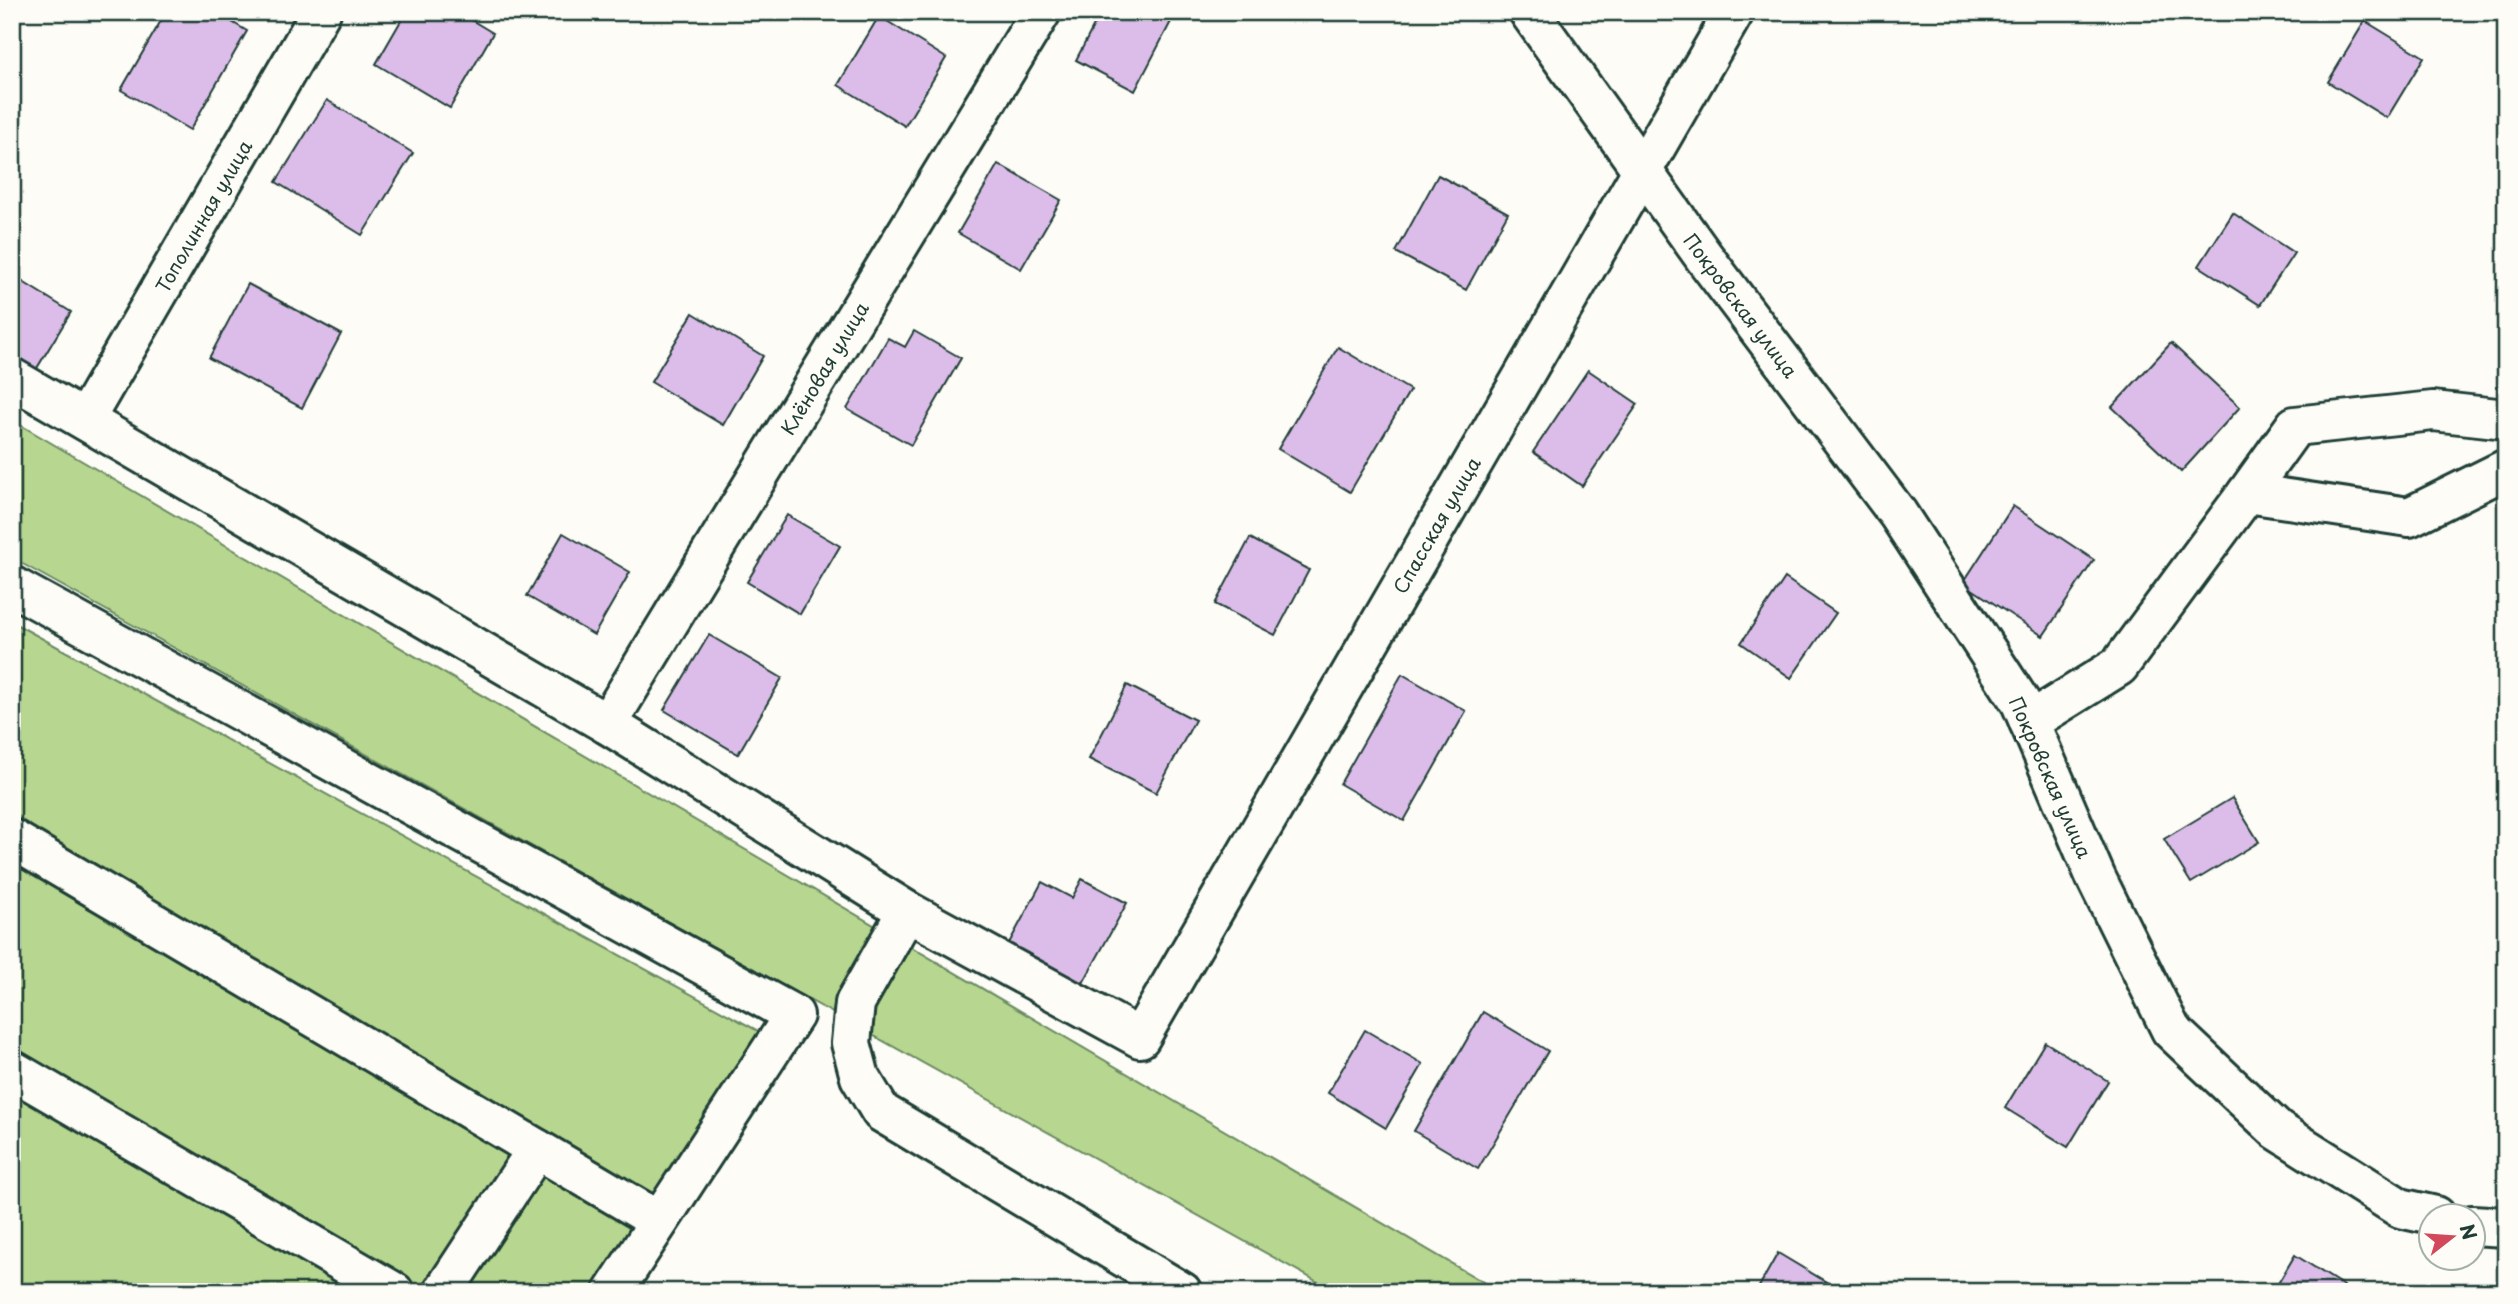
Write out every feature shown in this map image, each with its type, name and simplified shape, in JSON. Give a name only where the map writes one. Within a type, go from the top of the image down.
[{"type":"street","name":"Тополинная улица","points":[[85,419],[321,12]]},
{"type":"street","name":"Клёновая улица","points":[[607,724],[1041,12]]},
{"type":"street","name":"Покровская улица","points":[[1529,12],[1704,257],[1898,514],[2021,703],[2096,878],[2171,1030],[2277,1130],[2400,1208],[2416,1211]]},
{"type":"street","name":"Спасская улица","points":[[908,911],[1140,1038],[1734,12]]},
{"type":"street","points":[[12,378],[607,724],[908,911],[855,1003],[851,1043],[860,1077],[881,1112],[1182,1292]]},
{"type":"street","points":[[2029,722],[2119,666],[2295,426],[2433,411],[2506,419]]},
{"type":"street","points":[[2247,493],[2409,517],[2506,469]]},
{"type":"street","points":[[12,586],[794,1015],[613,1292]]},
{"type":"street","points":[[12,839],[659,1220]]},
{"type":"street","points":[[12,1070],[394,1292]]},
{"type":"street","points":[[443,1292],[537,1149]]},
{"type":"street","points":[[2486,1226],[2506,1227]]},
{"type":"green space","points":[[12,420],[1500,1292],[1336,1292],[12,558]]},
{"type":"green space","points":[[12,622],[760,1032],[611,1292],[12,1292]]},
{"type":"building","points":[[166,12],[215,12],[247,31],[190,130],[121,90]]},
{"type":"building","points":[[406,12],[458,12],[493,33],[450,108],[376,64]]},
{"type":"building","points":[[1101,12],[1176,12],[1135,91],[1076,60]]},
{"type":"building","points":[[879,16],[946,58],[905,126],[838,85]]},
{"type":"building","points":[[2365,21],[2424,57],[2387,118],[2328,82]]},
{"type":"building","points":[[327,100],[413,153],[362,235],[276,182]]},
{"type":"building","points":[[998,164],[1061,200],[1021,269],[958,233]]},
{"type":"building","points":[[1438,175],[1508,213],[1466,290],[1396,252]]},
{"type":"building","points":[[2233,213],[2294,253],[2260,305],[2199,266]]},
{"type":"building","points":[[15,277],[71,312],[34,373],[12,359],[12,282]]},
{"type":"building","points":[[248,284],[341,334],[302,408],[209,358]]},
{"type":"building","points":[[693,313],[763,356],[723,425],[651,382]]},
{"type":"building","points":[[914,331],[961,358],[911,445],[847,409],[888,338],[905,347]]},
{"type":"building","points":[[2171,343],[2240,407],[2181,472],[2112,407]]},
{"type":"building","points":[[1338,347],[1410,390],[1350,492],[1278,449]]},
{"type":"building","points":[[1588,370],[1638,404],[1582,486],[1533,452]]},
{"type":"building","points":[[2013,506],[2094,560],[2043,636],[1963,583]]},
{"type":"building","points":[[787,515],[840,546],[800,614],[747,582]]},
{"type":"building","points":[[563,533],[630,572],[594,635],[527,596]]},
{"type":"building","points":[[1250,538],[1309,570],[1275,635],[1215,604]]},
{"type":"building","points":[[1785,578],[1836,613],[1791,678],[1741,643]]},
{"type":"building","points":[[709,635],[782,678],[738,754],[664,710]]},
{"type":"building","points":[[1402,674],[1466,711],[1404,821],[1340,784]]},
{"type":"building","points":[[1127,685],[1195,720],[1156,793],[1089,759]]},
{"type":"building","points":[[2232,798],[2259,842],[2191,883],[2164,839]]},
{"type":"building","points":[[1082,879],[1127,903],[1082,985],[1008,945],[1042,882],[1072,898]]},
{"type":"building","points":[[1483,1012],[1548,1051],[1478,1169],[1414,1131]]},
{"type":"building","points":[[1365,1030],[1423,1064],[1386,1128],[1328,1093]]},
{"type":"building","points":[[2045,1042],[2108,1081],[2068,1147],[2005,1108]]},
{"type":"building","points":[[1778,1253],[1843,1292],[1756,1292]]},
{"type":"building","points":[[2295,1255],[2344,1286],[2341,1292],[2273,1292]]}]
